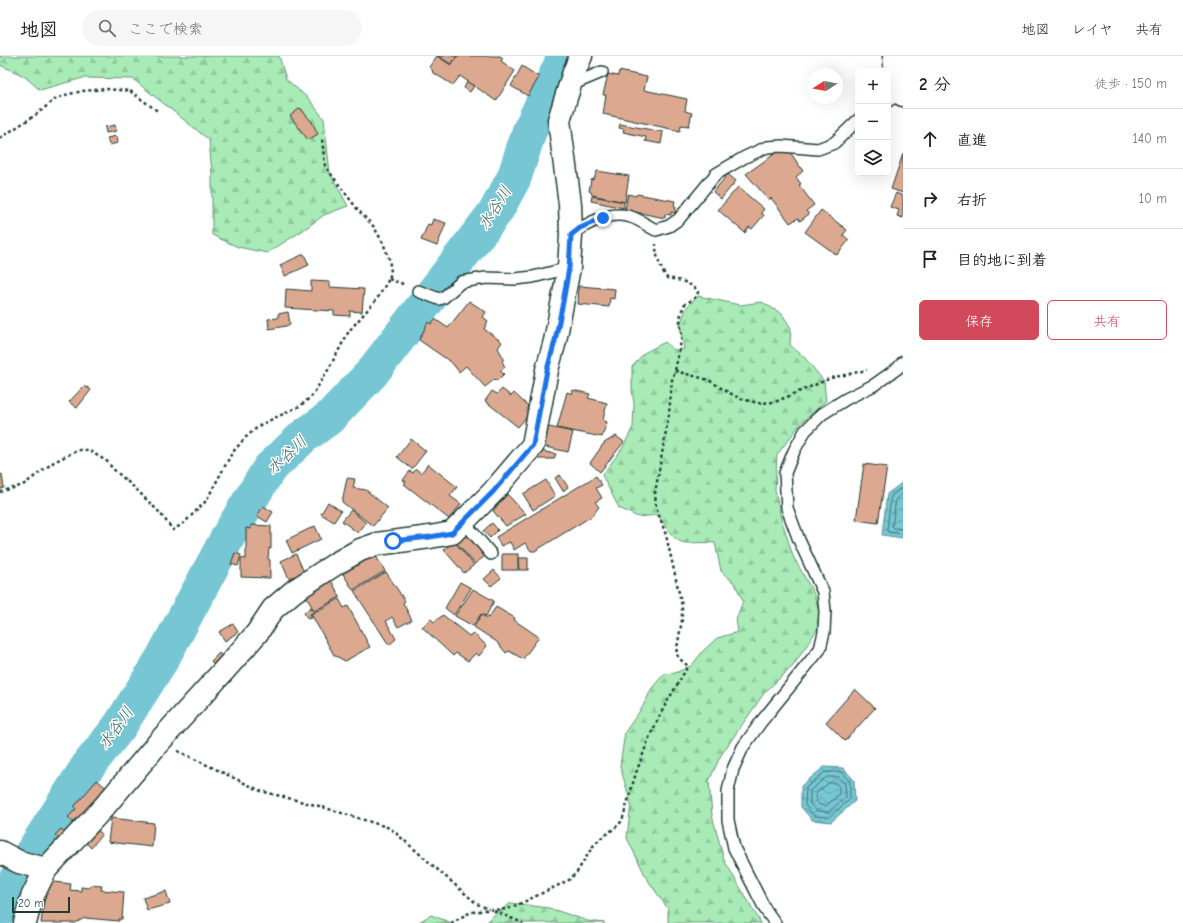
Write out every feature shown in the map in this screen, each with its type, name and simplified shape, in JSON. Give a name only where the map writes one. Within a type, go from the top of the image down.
[{"type":"street","points":[[25,923],[32,897],[46,869],[104,807],[159,742],[257,633],[273,609],[294,591],[360,550],[376,544],[452,533],[493,492],[533,445],[547,370],[557,333],[569,268],[571,235],[570,204],[559,120],[569,86],[581,56]]},
{"type":"street","points":[[894,56],[897,96]]},
{"type":"street","points":[[0,852],[19,862],[46,869]]},
{"type":"lane","points":[[569,86],[602,72]]},
{"type":"lane","points":[[571,235],[580,228],[603,218],[619,215],[631,217],[656,230],[669,226],[679,219],[716,174],[745,157],[767,147],[781,146],[818,150],[834,143],[855,123]]},
{"type":"lane","points":[[418,290],[439,299],[443,298],[461,282],[486,278],[515,279],[533,277],[569,268]]},
{"type":"lane","points":[[775,923],[765,908],[734,848],[728,820],[728,791],[733,769],[743,747],[761,722],[820,649],[824,632],[825,611],[823,592],[799,540],[787,508],[785,473],[794,451],[805,431],[822,414],[874,385],[898,368],[903,362]]},
{"type":"lane","points":[[464,522],[491,554]]},
{"type":"path","points":[[0,138],[54,100],[65,95],[83,91],[106,89],[130,91],[159,112]]},
{"type":"path","points":[[0,492],[23,485],[54,462],[76,451],[88,450],[108,462],[112,468],[160,513],[173,530],[184,523],[206,501],[232,453],[245,438],[260,425],[295,409],[312,396],[349,331],[383,290],[391,272],[389,258],[374,227],[354,205],[325,166],[322,139]]},
{"type":"path","points":[[451,923],[467,914],[508,909],[569,880],[577,872],[593,846],[622,821],[636,773],[650,738],[688,666],[676,654],[682,620],[682,606],[666,535],[656,507],[655,493],[670,414],[672,380],[682,336],[680,322],[681,312],[685,304],[692,300],[698,292],[696,288],[690,284],[667,278],[659,265],[656,254],[656,230]]},
{"type":"path","points":[[675,371],[709,380],[742,399],[759,403],[775,402],[830,378],[870,369]]},
{"type":"path","points":[[159,742],[260,791],[319,806],[390,828],[477,904],[523,923]]},
{"type":"green space","points":[[0,56],[279,56],[286,79],[309,99],[324,119],[330,173],[348,206],[324,215],[267,253],[238,247],[212,235],[212,174],[209,140],[133,79],[83,78],[40,90],[24,76],[0,65]]},
{"type":"green space","points":[[698,296],[740,305],[762,302],[782,314],[791,328],[790,345],[805,358],[824,381],[826,401],[801,423],[777,455],[775,490],[781,518],[793,556],[814,594],[822,622],[793,666],[765,692],[721,755],[709,781],[712,815],[724,860],[761,923],[668,923],[668,909],[647,879],[627,838],[631,804],[620,766],[625,732],[642,708],[652,688],[664,674],[675,673],[691,666],[704,650],[717,638],[738,632],[736,619],[743,601],[735,584],[721,571],[715,543],[681,542],[673,536],[658,515],[638,517],[619,508],[602,475],[622,449],[633,427],[634,404],[632,390],[632,367],[644,353],[665,342],[674,350],[684,349],[680,325],[686,308]]},
{"type":"green space","points":[[511,903],[549,908],[588,921],[605,923],[487,923],[490,918]]},
{"type":"green space","points":[[431,915],[452,923],[417,923]]},
{"type":"water","points":[[903,482],[903,538],[882,535],[887,494]]},
{"type":"water","points":[[824,767],[843,768],[854,780],[855,801],[831,822],[812,820],[801,807],[801,786]]},
{"type":"building","points":[[437,56],[451,65],[457,56],[500,56],[503,58],[501,61],[515,71],[496,101],[460,76],[453,85],[432,72],[433,71],[429,67]]},
{"type":"building","points":[[438,56],[457,56],[451,64]]},
{"type":"building","points":[[522,66],[539,77],[528,96],[511,86]]},
{"type":"building","points":[[619,71],[647,77],[644,90],[687,99],[685,111],[692,113],[689,126],[681,125],[680,131],[603,114],[606,95],[603,95],[608,74],[618,76]]},
{"type":"building","points":[[467,82],[474,86],[470,92],[464,88]]},
{"type":"building","points":[[300,108],[312,122],[318,134],[308,140],[290,116]]},
{"type":"building","points":[[620,124],[663,132],[661,144],[645,141],[646,137],[623,132],[624,129],[619,128]]},
{"type":"building","points":[[115,125],[116,131],[106,133],[105,127]]},
{"type":"building","points":[[117,136],[118,143],[109,145],[107,138]]},
{"type":"building","points":[[780,150],[790,152],[803,171],[796,177],[801,184],[799,185],[814,205],[806,211],[809,214],[800,221],[798,218],[790,223],[771,198],[769,200],[746,174]]},
{"type":"building","points":[[903,154],[903,193],[891,189]]},
{"type":"building","points":[[597,171],[629,176],[625,202],[592,195],[589,191],[591,180],[594,179]]},
{"type":"building","points":[[728,174],[736,181],[721,199],[713,192]]},
{"type":"building","points":[[738,187],[764,209],[761,213],[764,215],[752,229],[749,227],[745,233],[718,210]]},
{"type":"building","points":[[896,193],[903,196],[903,218],[897,216],[899,210],[890,207]]},
{"type":"building","points":[[628,194],[636,196],[637,194],[675,201],[675,213],[671,212],[671,215],[665,214],[665,218],[625,210]]},
{"type":"building","points":[[592,196],[624,202],[624,208],[591,201]]},
{"type":"building","points":[[821,210],[847,230],[843,235],[849,240],[837,255],[805,232]]},
{"type":"building","points":[[433,219],[446,223],[437,246],[421,240],[428,224],[431,225]]},
{"type":"building","points":[[304,254],[309,265],[285,276],[280,265]]},
{"type":"building","points":[[311,281],[330,282],[330,287],[364,289],[362,312],[350,311],[350,316],[334,315],[334,311],[285,308],[286,289],[311,291]]},
{"type":"building","points":[[579,286],[615,289],[614,299],[610,298],[609,307],[578,304]]},
{"type":"building","points":[[469,301],[486,312],[483,317],[488,321],[484,329],[502,342],[498,348],[504,359],[502,361],[505,367],[500,371],[504,374],[497,381],[495,379],[485,387],[466,366],[459,372],[452,363],[419,340],[428,322],[431,324],[435,319],[448,328]]},
{"type":"building","points":[[288,312],[290,324],[269,329],[268,319],[278,318],[278,314]]},
{"type":"building","points":[[84,386],[91,390],[77,408],[69,402]]},
{"type":"building","points":[[502,389],[511,396],[514,393],[528,406],[527,409],[530,413],[518,427],[485,401],[492,391],[497,394]]},
{"type":"building","points":[[573,390],[590,394],[588,398],[607,403],[603,420],[607,422],[602,437],[557,428],[567,392],[572,394]]},
{"type":"building","points":[[544,426],[573,432],[568,452],[541,446]]},
{"type":"building","points":[[616,436],[624,442],[600,472],[590,463],[604,443]]},
{"type":"building","points":[[411,439],[426,451],[412,469],[397,457]]},
{"type":"building","points":[[540,451],[556,454],[554,459],[534,459]]},
{"type":"building","points":[[428,464],[457,487],[450,496],[461,504],[449,519],[404,484],[406,482],[403,480],[410,471],[413,473],[416,469],[421,473]]},
{"type":"building","points":[[864,464],[887,467],[878,523],[856,520]]},
{"type":"building","points":[[2,474],[4,488],[0,489],[0,475]]},
{"type":"building","points":[[560,475],[568,487],[563,491],[555,478]]},
{"type":"building","points":[[596,476],[602,485],[596,488],[602,498],[595,502],[599,507],[592,516],[535,551],[531,551],[525,543],[514,550],[510,542],[501,546],[496,537]]},
{"type":"building","points":[[347,478],[355,479],[353,488],[366,490],[388,508],[373,526],[342,502]]},
{"type":"building","points":[[546,480],[555,496],[533,510],[523,494]]},
{"type":"building","points":[[507,494],[526,514],[506,526],[493,511]]},
{"type":"building","points":[[328,502],[341,511],[334,522],[321,514]]},
{"type":"building","points":[[263,506],[273,512],[267,522],[257,516]]},
{"type":"building","points":[[351,510],[366,523],[358,533],[342,521]]},
{"type":"building","points":[[492,523],[498,530],[490,538],[483,531]]},
{"type":"building","points":[[251,525],[271,526],[271,549],[269,548],[268,559],[270,560],[270,578],[241,577],[241,558],[246,559],[246,528],[251,529]]},
{"type":"building","points":[[315,526],[321,539],[292,553],[286,540]]},
{"type":"building","points":[[464,532],[485,556],[475,564],[455,541]]},
{"type":"building","points":[[454,541],[474,565],[464,573],[444,550]]},
{"type":"building","points":[[235,553],[241,555],[238,566],[231,564]]},
{"type":"building","points":[[374,553],[385,571],[353,590],[342,572]]},
{"type":"building","points":[[296,554],[304,572],[289,579],[281,561]]},
{"type":"building","points":[[502,554],[518,554],[518,570],[502,570]]},
{"type":"building","points":[[518,558],[528,558],[528,570],[519,570]]},
{"type":"building","points":[[494,570],[501,578],[491,586],[484,579]]},
{"type":"building","points":[[386,572],[405,601],[403,603],[412,620],[398,627],[392,617],[386,621],[396,639],[389,645],[354,591]]},
{"type":"building","points":[[331,580],[340,597],[314,611],[305,594]]},
{"type":"building","points":[[460,582],[471,588],[454,615],[445,608]]},
{"type":"building","points":[[473,589],[494,601],[486,616],[481,614],[473,626],[455,616]]},
{"type":"building","points":[[339,599],[344,608],[348,606],[370,647],[345,661],[334,655],[311,614]]},
{"type":"building","points":[[311,607],[314,612],[310,614],[312,618],[308,619],[304,613]]},
{"type":"building","points":[[496,607],[515,618],[514,620],[539,637],[523,659],[509,651],[506,653],[497,642],[474,627],[481,615],[488,618]]},
{"type":"building","points":[[443,615],[469,636],[473,633],[487,646],[479,656],[476,653],[468,661],[456,653],[453,656],[422,627],[431,619],[434,622]]},
{"type":"building","points":[[233,624],[238,632],[225,641],[219,632]]},
{"type":"building","points":[[219,653],[224,659],[216,667],[211,661]]},
{"type":"building","points":[[855,689],[875,708],[845,741],[826,722]]},
{"type":"building","points":[[97,780],[110,791],[79,827],[68,817],[76,809],[74,807]]},
{"type":"building","points":[[111,818],[154,823],[152,847],[108,842]]},
{"type":"building","points":[[61,829],[68,835],[62,841],[55,835]]},
{"type":"building","points":[[97,830],[102,834],[91,848],[86,843]]},
{"type":"building","points":[[47,881],[71,884],[70,890],[81,891],[81,887],[89,888],[90,885],[102,886],[101,890],[124,892],[122,919],[119,919],[119,921],[85,918],[75,923],[41,923]]},
{"type":"building","points":[[166,891],[170,904],[147,910],[143,898]]},
{"type":"waterway","name":"水谷川","points":[[0,910],[23,867],[88,766],[119,727],[162,659],[230,533],[269,469],[304,436],[329,418],[371,374],[496,211],[514,178],[529,132],[565,56]]},
{"type":"route","points":[[393,541],[452,533],[493,492],[533,445],[547,370],[563,302],[569,268],[571,235],[580,228],[603,218]]}]
